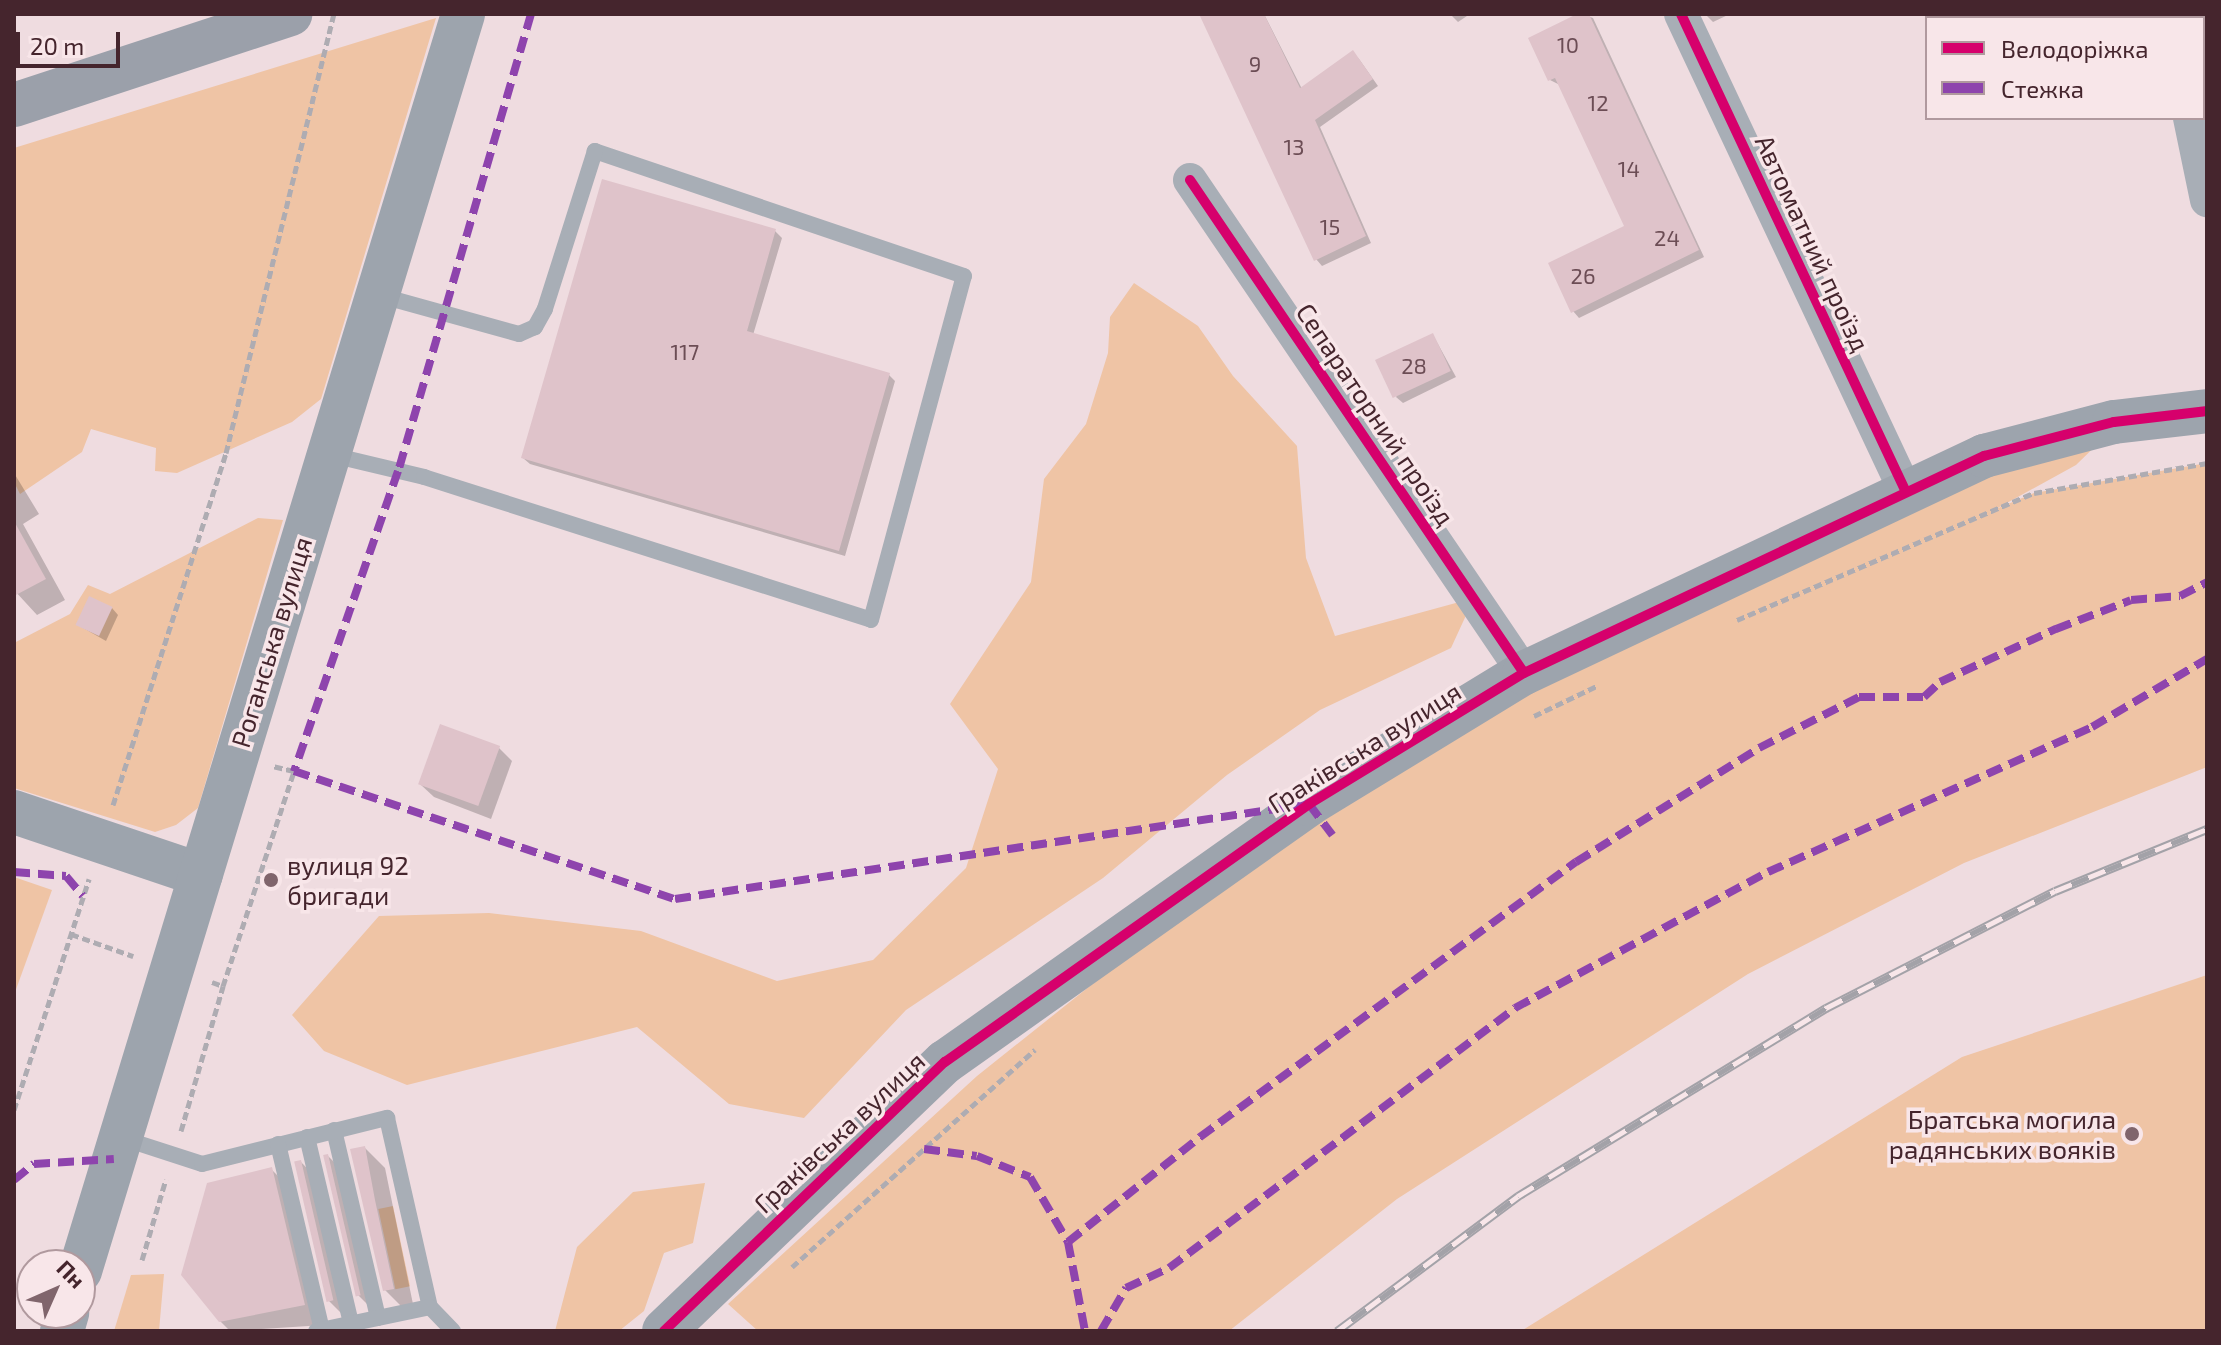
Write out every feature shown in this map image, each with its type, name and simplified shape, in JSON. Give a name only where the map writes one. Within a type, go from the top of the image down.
[{"type":"highway","points":[[14,105],[290,14]]},
{"type":"street","name":"Роганська вулиця","points":[[87,1249],[463,14]]},
{"type":"street","name":"Автоматний проїзд","points":[[1681,14],[1905,490]]},
{"type":"street","points":[[2190,120],[2207,200]]},
{"type":"street","name":"Сепараторний проїзд","points":[[1190,180],[1524,673]]},
{"type":"street","name":"Граківська вулиця","points":[[664,1331],[945,1062],[1309,804],[1524,673],[1905,490],[1984,456],[2114,422],[2207,411]]},
{"type":"street","points":[[14,812],[201,875]]},
{"type":"lane","points":[[330,454],[424,477],[871,620],[964,276],[595,151],[545,309],[535,327],[519,334],[378,295]]},
{"type":"lane","points":[[120,1138],[202,1164],[387,1118],[430,1307],[453,1331]]},
{"type":"lane","points":[[334,1130],[378,1318]]},
{"type":"lane","points":[[307,1137],[351,1323]]},
{"type":"lane","points":[[278,1144],[319,1330],[430,1307]]},
{"type":"path","points":[[108,821],[226,453],[334,14]]},
{"type":"path","points":[[1726,624],[2034,493],[2207,463]]},
{"type":"path","points":[[1528,719],[1607,681]]},
{"type":"path","points":[[142,1260],[223,986],[294,771]]},
{"type":"path","points":[[14,1110],[93,866]]},
{"type":"path","points":[[71,934],[133,956]]},
{"type":"path","points":[[212,982],[223,986]]},
{"type":"path","points":[[780,1278],[1048,1039]]},
{"type":"shaded area","points":[[2183,14],[2207,14],[2207,148],[2205,16]]},
{"type":"shaded area","points":[[436,18],[321,399],[292,422],[177,473],[155,471],[156,448],[91,429],[82,452],[20,494],[14,482],[14,148]]},
{"type":"shaded area","points":[[1134,283],[1198,326],[1233,376],[1297,446],[1306,558],[1335,636],[1474,598],[1451,648],[1320,710],[1227,775],[1103,878],[906,1010],[804,1118],[729,1104],[637,1027],[407,1085],[324,1051],[292,1015],[379,916],[489,913],[641,931],[777,981],[873,960],[966,868],[998,769],[950,704],[1031,582],[1044,479],[1086,424],[1108,353],[1110,317]]},
{"type":"shaded area","points":[[2112,430],[2076,465],[1996,509],[2034,493],[2207,463],[2207,767],[1964,863],[1748,974],[1397,1199],[1229,1331],[758,1331],[728,1304],[977,1076],[1154,935],[1368,785],[1571,661],[1989,462]]},
{"type":"shaded area","points":[[258,518],[283,520],[198,808],[176,825],[155,832],[14,788],[14,643],[70,614],[88,585],[110,594]]},
{"type":"shaded area","points":[[14,877],[52,890],[14,995]]},
{"type":"shaded area","points":[[2207,975],[2207,1331],[1521,1331],[1962,1057]]},
{"type":"shaded area","points":[[705,1183],[693,1243],[664,1253],[644,1311],[619,1331],[555,1331],[577,1247],[633,1192]]},
{"type":"shaded area","points":[[393,1206],[410,1286],[395,1289],[378,1209]]},
{"type":"shaded area","points":[[164,1274],[159,1331],[114,1331],[131,1275]]},
{"type":"building","points":[[1199,14],[1264,14],[1300,88],[1353,50],[1373,79],[1315,120],[1366,236],[1314,261]]},
{"type":"building","points":[[1577,14],[1589,14],[1699,250],[1571,313],[1548,263],[1624,226],[1555,78],[1548,81],[1528,38]]},
{"type":"building","points":[[602,179],[776,229],[747,331],[890,373],[839,551],[521,458]]},
{"type":"building","points":[[1433,333],[1451,371],[1393,398],[1375,360]]},
{"type":"building","points":[[14,521],[46,579],[14,596]]},
{"type":"building","points":[[89,596],[113,607],[99,636],[75,625]]},
{"type":"building","points":[[440,724],[500,746],[478,806],[418,784]]},
{"type":"building","points":[[365,1146],[394,1289],[383,1291],[350,1149]]},
{"type":"building","points":[[328,1154],[361,1295],[356,1296],[323,1155]]},
{"type":"building","points":[[301,1160],[333,1300],[327,1302],[294,1162]]},
{"type":"building","points":[[272,1167],[305,1305],[219,1322],[181,1275],[207,1183]]},
{"type":"railway","points":[[1337,1331],[1518,1196],[1826,1008],[2055,891],[2207,829]]},
{"type":"marked path","points":[[531,14],[398,471],[294,771],[675,899],[1309,804],[1332,835]]},
{"type":"marked path","points":[[1068,1242],[1200,1137],[1576,862],[1759,748],[1859,697],[1924,697],[1940,682],[2056,629],[2131,600],[2180,596],[2207,582]]},
{"type":"marked path","points":[[1101,1331],[1126,1288],[1169,1268],[1515,1008],[1768,872],[2092,727],[2207,659]]},
{"type":"marked path","points":[[14,872],[66,876],[83,896]]},
{"type":"marked path","points":[[924,1149],[977,1156],[1030,1177],[1068,1242],[1085,1331]]},
{"type":"marked path","points":[[14,1180],[34,1164],[114,1159]]},
{"type":"cycle path","points":[[1681,14],[1905,490]]},
{"type":"cycle path","points":[[1190,180],[1524,673]]},
{"type":"cycle path","points":[[664,1331],[945,1062],[1309,804],[1524,673],[1984,456],[2114,422],[2207,411]]},
{"type":"place","name":"вулиця 92 бригади","points":[[271,880]]},
{"type":"place","name":"Братська могила радянських вояків","points":[[2132,1134]]}]
